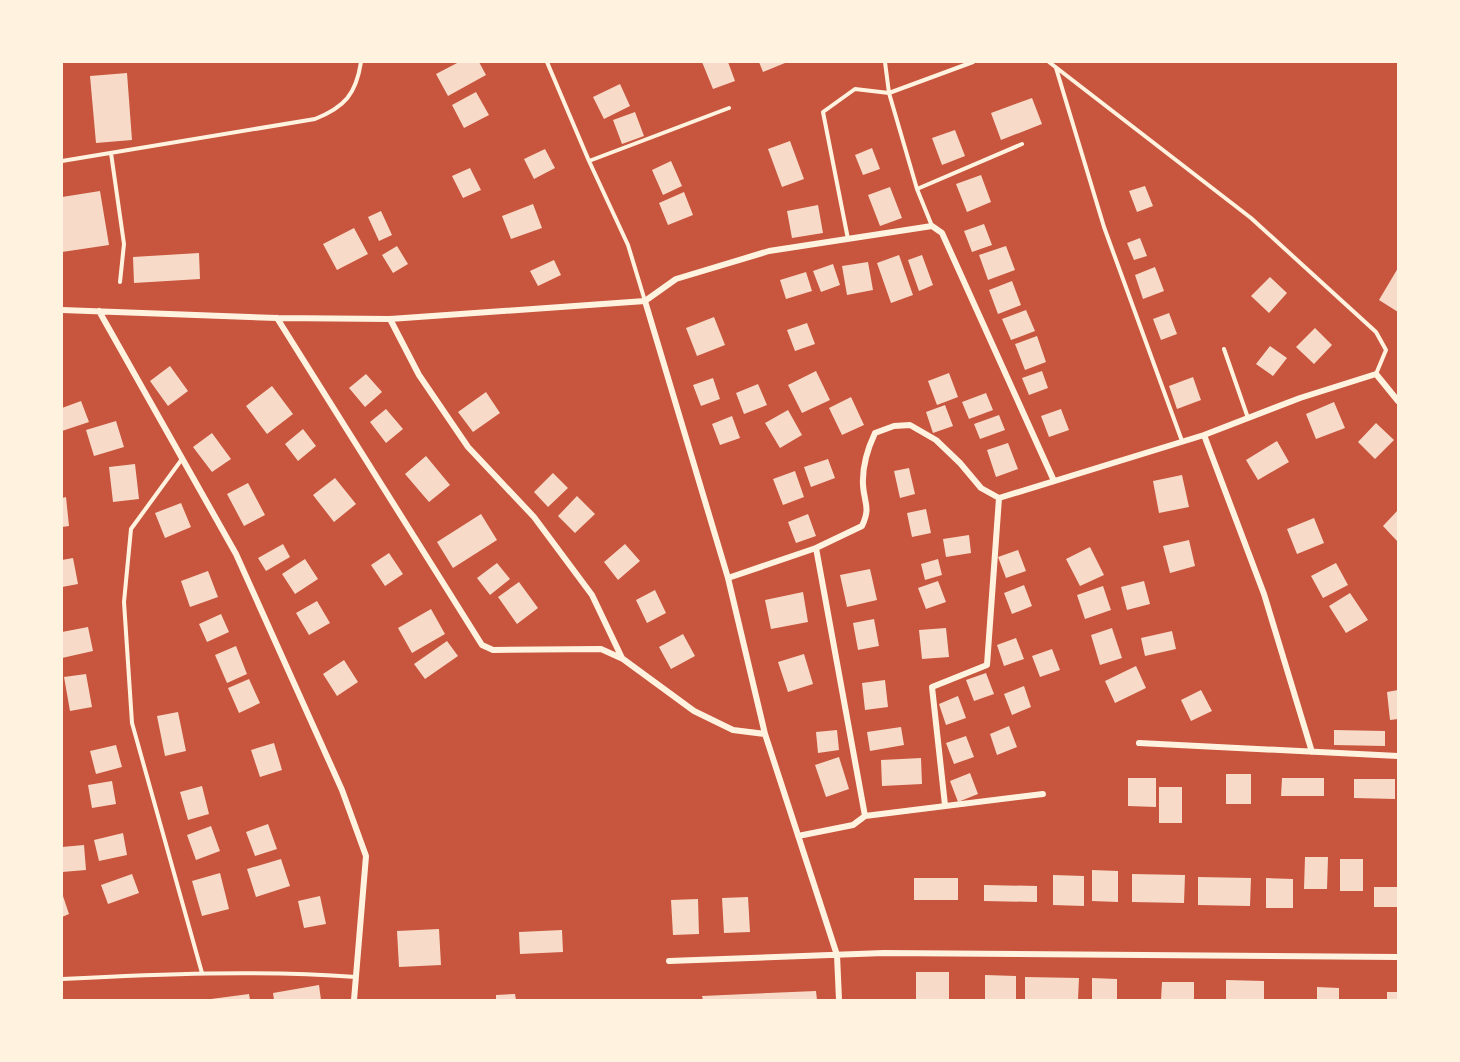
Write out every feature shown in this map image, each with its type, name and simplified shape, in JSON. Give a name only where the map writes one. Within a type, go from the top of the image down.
[{"type":"street","points":[[62,310],[277,318],[390,319],[645,302],[676,279],[769,251],[932,226],[942,233],[1054,481]]},
{"type":"street","points":[[645,302],[728,578],[765,734],[837,955],[839,1000]]},
{"type":"street","points":[[99,311],[236,554],[342,790],[366,856],[354,1000]]},
{"type":"street","points":[[277,318],[482,645],[493,650],[601,649],[622,659],[694,711],[733,730],[765,734]]},
{"type":"street","points":[[390,319],[418,375],[468,447],[534,517],[592,595],[622,659]]},
{"type":"street","points":[[728,578],[816,548],[862,526],[868,514],[863,484],[866,454],[875,433],[894,426],[910,425],[936,441],[960,463],[981,488],[999,498],[1204,435],[1300,398],[1376,375],[1398,401]]},
{"type":"street","points":[[1204,435],[1264,594],[1312,752]]},
{"type":"street","points":[[945,805],[932,687],[987,665],[999,498]]},
{"type":"street","points":[[816,548],[865,816]]},
{"type":"street","points":[[1139,743],[1398,756]]},
{"type":"street","points":[[798,836],[853,825],[865,816],[1043,794]]},
{"type":"street","points":[[669,961],[896,953],[1398,957]]},
{"type":"lane","points":[[62,161],[315,119],[333,111],[346,100],[356,85],[361,62]]},
{"type":"lane","points":[[547,62],[628,245],[645,302]]},
{"type":"lane","points":[[885,62],[889,93],[917,189],[932,226]]},
{"type":"lane","points":[[848,239],[823,112],[855,88],[889,93],[973,62]]},
{"type":"lane","points":[[1049,62],[1251,218],[1376,332],[1386,350],[1376,375]]},
{"type":"lane","points":[[1055,67],[1104,227],[1182,442]]},
{"type":"lane","points":[[589,161],[729,108]]},
{"type":"lane","points":[[917,189],[1022,144]]},
{"type":"lane","points":[[111,153],[124,244],[120,282]]},
{"type":"lane","points":[[1224,349],[1248,418]]},
{"type":"lane","points":[[182,459],[131,529],[124,602],[132,723],[202,973]]},
{"type":"lane","points":[[62,979],[202,973],[304,973],[356,977]]},
{"type":"building","points":[[459,62],[479,62],[486,75],[448,96],[436,74]]},
{"type":"building","points":[[702,62],[728,62],[735,81],[713,89]]},
{"type":"building","points":[[759,62],[784,62],[785,63],[763,72]]},
{"type":"building","points":[[127,73],[132,140],[96,143],[90,76]]},
{"type":"building","points":[[620,84],[630,106],[604,119],[593,97]]},
{"type":"building","points":[[476,92],[489,115],[464,128],[452,105]]},
{"type":"building","points":[[1032,98],[1042,124],[1001,140],[991,113]]},
{"type":"building","points":[[635,112],[644,136],[622,144],[613,120]]},
{"type":"building","points":[[955,130],[965,156],[942,165],[932,138]]},
{"type":"building","points":[[790,141],[804,179],[782,187],[768,149]]},
{"type":"building","points":[[872,148],[880,169],[863,175],[855,155]]},
{"type":"building","points":[[545,149],[555,168],[534,179],[524,159]]},
{"type":"building","points":[[671,161],[682,186],[663,195],[652,170]]},
{"type":"building","points":[[470,168],[481,190],[463,198],[452,176]]},
{"type":"building","points":[[981,175],[991,202],[967,212],[956,184]]},
{"type":"building","points":[[1145,186],[1153,206],[1137,212],[1129,191]]},
{"type":"building","points":[[890,187],[902,218],[880,226],[868,195]]},
{"type":"building","points":[[100,191],[109,245],[62,252],[62,197]]},
{"type":"building","points":[[684,192],[693,215],[668,225],[659,203]]},
{"type":"building","points":[[533,204],[542,228],[511,239],[502,216]]},
{"type":"building","points":[[818,205],[823,233],[792,238],[787,211]]},
{"type":"building","points":[[381,211],[392,235],[379,241],[368,217]]},
{"type":"building","points":[[984,224],[992,245],[972,252],[964,231]]},
{"type":"building","points":[[354,228],[368,254],[337,270],[323,244]]},
{"type":"building","points":[[1140,238],[1147,256],[1134,260],[1127,243]]},
{"type":"building","points":[[397,246],[408,264],[393,273],[382,255]]},
{"type":"building","points":[[1006,246],[1015,270],[988,280],[979,255]]},
{"type":"building","points":[[199,253],[200,279],[134,283],[133,257]]},
{"type":"building","points":[[899,255],[913,295],[891,303],[877,263]]},
{"type":"building","points":[[922,255],[933,285],[919,291],[908,260]]},
{"type":"building","points":[[554,260],[561,275],[538,286],[530,271]]},
{"type":"building","points":[[868,262],[873,290],[847,295],[842,266]]},
{"type":"building","points":[[833,264],[840,285],[821,292],[813,271]]},
{"type":"building","points":[[1155,267],[1164,291],[1143,299],[1135,275]]},
{"type":"building","points":[[1398,268],[1398,312],[1379,300]]},
{"type":"building","points":[[806,272],[812,291],[786,299],[780,280]]},
{"type":"building","points":[[1270,277],[1287,293],[1269,313],[1251,296]]},
{"type":"building","points":[[1012,281],[1021,305],[998,314],[989,290]]},
{"type":"building","points":[[1026,310],[1035,331],[1011,340],[1002,319]]},
{"type":"building","points":[[1169,313],[1177,334],[1161,340],[1153,319]]},
{"type":"building","points":[[714,317],[725,345],[697,356],[686,328]]},
{"type":"building","points":[[807,323],[815,344],[795,351],[787,330]]},
{"type":"building","points":[[1315,328],[1332,345],[1314,364],[1296,347]]},
{"type":"building","points":[[1037,336],[1046,362],[1025,370],[1015,344]]},
{"type":"building","points":[[1270,346],[1287,358],[1273,376],[1256,364]]},
{"type":"building","points":[[170,366],[188,391],[168,406],[150,381]]},
{"type":"building","points":[[816,371],[830,400],[802,413],[788,385]]},
{"type":"building","points":[[1042,371],[1048,388],[1029,395],[1022,378]]},
{"type":"building","points":[[949,373],[958,397],[937,405],[928,381]]},
{"type":"building","points":[[366,374],[382,392],[365,407],[349,388]]},
{"type":"building","points":[[1193,377],[1201,400],[1177,409],[1169,386]]},
{"type":"building","points":[[713,378],[720,399],[701,406],[693,385]]},
{"type":"building","points":[[758,384],[767,405],[744,414],[736,393]]},
{"type":"building","points":[[272,386],[293,414],[267,434],[246,406]]},
{"type":"building","points":[[486,392],[500,413],[473,432],[458,412]]},
{"type":"building","points":[[986,393],[993,410],[969,419],[962,402]]},
{"type":"building","points":[[851,397],[864,425],[842,435],[829,408]]},
{"type":"building","points":[[81,401],[89,422],[62,431],[62,408]]},
{"type":"building","points":[[1334,402],[1345,428],[1316,439],[1306,414]]},
{"type":"building","points":[[945,405],[953,426],[933,433],[926,412]]},
{"type":"building","points":[[386,409],[403,429],[386,443],[370,422]]},
{"type":"building","points":[[1061,409],[1069,430],[1049,437],[1041,416]]},
{"type":"building","points":[[788,410],[802,435],[780,448],[765,423]]},
{"type":"building","points":[[999,415],[1005,430],[980,439],[974,424]]},
{"type":"building","points":[[732,416],[740,438],[720,445],[712,424]]},
{"type":"building","points":[[116,421],[124,447],[94,456],[86,430]]},
{"type":"building","points":[[1376,423],[1394,440],[1375,459],[1358,442]]},
{"type":"building","points":[[303,429],[316,446],[298,461],[285,444]]},
{"type":"building","points":[[212,433],[231,459],[212,472],[193,447]]},
{"type":"building","points":[[1277,441],[1289,462],[1258,480],[1246,460]]},
{"type":"building","points":[[1008,443],[1018,469],[996,477],[987,450]]},
{"type":"building","points":[[426,456],[450,485],[429,502],[405,474]]},
{"type":"building","points":[[828,459],[835,478],[811,487],[804,467]]},
{"type":"building","points":[[135,464],[139,499],[113,502],[109,467]]},
{"type":"building","points":[[909,468],[915,494],[900,498],[894,471]]},
{"type":"building","points":[[795,471],[804,497],[783,505],[773,479]]},
{"type":"building","points":[[553,473],[568,488],[548,507],[534,492]]},
{"type":"building","points":[[1182,475],[1189,507],[1159,513],[1153,481]]},
{"type":"building","points":[[335,478],[356,504],[334,522],[313,495]]},
{"type":"building","points":[[248,483],[265,515],[244,526],[227,494]]},
{"type":"building","points":[[577,496],[595,514],[575,533],[558,516]]},
{"type":"building","points":[[66,497],[69,526],[62,527],[62,498]]},
{"type":"building","points":[[181,503],[191,527],[165,538],[155,513]]},
{"type":"building","points":[[926,509],[931,533],[912,537],[907,513]]},
{"type":"building","points":[[1398,510],[1398,542],[1383,526]]},
{"type":"building","points":[[481,514],[497,540],[453,568],[437,542]]},
{"type":"building","points":[[808,514],[816,536],[796,543],[788,522]]},
{"type":"building","points":[[1314,518],[1324,543],[1297,554],[1287,529]]},
{"type":"building","points":[[969,535],[971,553],[946,557],[943,539]]},
{"type":"building","points":[[1189,540],[1195,566],[1170,573],[1163,546]]},
{"type":"building","points":[[283,544],[290,557],[266,571],[258,558]]},
{"type":"building","points":[[625,544],[640,561],[618,580],[604,562]]},
{"type":"building","points":[[1090,547],[1104,575],[1080,586],[1066,559]]},
{"type":"building","points":[[1018,550],[1026,571],[1006,578],[998,557]]},
{"type":"building","points":[[389,553],[403,574],[385,586],[371,565]]},
{"type":"building","points":[[73,558],[78,584],[62,587],[62,560]]},
{"type":"building","points":[[305,559],[318,579],[295,594],[282,574]]},
{"type":"building","points":[[938,559],[942,575],[925,580],[921,564]]},
{"type":"building","points":[[497,563],[510,579],[490,595],[477,578]]},
{"type":"building","points":[[1336,563],[1348,585],[1323,598],[1311,576]]},
{"type":"building","points":[[870,569],[877,600],[847,607],[840,575]]},
{"type":"building","points":[[208,571],[218,597],[190,607],[181,581]]},
{"type":"building","points":[[938,581],[946,602],[926,609],[918,588]]},
{"type":"building","points":[[1144,581],[1150,604],[1127,610],[1121,587]]},
{"type":"building","points":[[519,582],[538,608],[517,624],[498,597]]},
{"type":"building","points":[[1024,585],[1032,606],[1012,614],[1004,593]]},
{"type":"building","points":[[1103,586],[1111,610],[1085,619],[1077,595]]},
{"type":"building","points":[[655,590],[666,613],[647,623],[636,600]]},
{"type":"building","points":[[803,592],[808,622],[771,629],[765,600]]},
{"type":"building","points":[[1350,593],[1368,620],[1346,633],[1329,606]]},
{"type":"building","points":[[317,601],[330,623],[309,635],[296,613]]},
{"type":"building","points":[[431,609],[445,634],[412,653],[398,628]]},
{"type":"building","points":[[221,614],[229,632],[207,642],[199,624]]},
{"type":"building","points":[[874,619],[879,646],[858,650],[853,623]]},
{"type":"building","points":[[88,627],[93,651],[62,658],[62,632]]},
{"type":"building","points":[[946,628],[949,657],[922,659],[919,630]]},
{"type":"building","points":[[1112,628],[1122,658],[1100,665],[1091,635]]},
{"type":"building","points":[[1172,631],[1176,649],[1145,656],[1141,638]]},
{"type":"building","points":[[683,634],[695,656],[671,669],[659,647]]},
{"type":"building","points":[[1016,638],[1024,659],[1004,666],[997,645]]},
{"type":"building","points":[[447,641],[458,656],[425,679],[414,664]]},
{"type":"building","points":[[236,646],[247,674],[227,683],[215,655]]},
{"type":"building","points":[[1052,649],[1060,670],[1040,677],[1032,656]]},
{"type":"building","points":[[804,654],[813,684],[788,692],[778,662]]},
{"type":"building","points":[[344,660],[358,682],[337,696],[323,674]]},
{"type":"building","points":[[1136,666],[1146,688],[1115,703],[1105,681]]},
{"type":"building","points":[[986,673],[994,694],[974,701],[966,680]]},
{"type":"building","points":[[86,674],[92,707],[70,711],[64,677]]},
{"type":"building","points":[[249,679],[260,703],[239,713],[228,688]]},
{"type":"building","points":[[885,680],[888,707],[865,710],[862,683]]},
{"type":"building","points":[[1024,686],[1031,707],[1012,715],[1004,694]]},
{"type":"building","points":[[1201,690],[1212,711],[1191,721],[1181,700]]},
{"type":"building","points":[[1398,690],[1398,719],[1390,720],[1387,692]]},
{"type":"building","points":[[958,696],[966,718],[946,725],[939,704]]},
{"type":"building","points":[[178,712],[186,751],[165,756],[157,716]]},
{"type":"building","points":[[1009,726],[1017,747],[997,755],[990,734]]},
{"type":"building","points":[[901,727],[904,745],[870,751],[867,732]]},
{"type":"building","points":[[837,730],[839,750],[818,753],[816,732]]},
{"type":"building","points":[[1334,730],[1385,731],[1385,746],[1334,745]]},
{"type":"building","points":[[966,736],[974,757],[954,764],[946,743]]},
{"type":"building","points":[[274,743],[282,770],[260,777],[251,750]]},
{"type":"building","points":[[116,745],[122,767],[96,774],[90,751]]},
{"type":"building","points":[[839,757],[849,789],[826,797],[815,765]]},
{"type":"building","points":[[921,758],[922,784],[882,786],[881,760]]},
{"type":"building","points":[[970,773],[978,794],[958,802],[950,781]]},
{"type":"building","points":[[1226,774],[1251,774],[1251,804],[1226,804]]},
{"type":"building","points":[[1128,778],[1156,778],[1156,807],[1128,806]]},
{"type":"building","points":[[1282,778],[1324,778],[1324,796],[1281,796]]},
{"type":"building","points":[[1354,779],[1395,779],[1395,799],[1354,798]]},
{"type":"building","points":[[112,781],[116,804],[92,808],[88,785]]},
{"type":"building","points":[[202,786],[209,814],[188,820],[180,792]]},
{"type":"building","points":[[1159,787],[1182,787],[1182,823],[1159,823]]},
{"type":"building","points":[[268,824],[277,849],[255,856],[246,832]]},
{"type":"building","points":[[211,826],[220,851],[196,860],[187,835]]},
{"type":"building","points":[[123,833],[127,855],[99,861],[94,840]]},
{"type":"building","points":[[84,845],[86,870],[62,872],[62,847]]},
{"type":"building","points":[[1305,857],[1328,857],[1327,889],[1304,889]]},
{"type":"building","points":[[281,859],[290,886],[256,897],[247,869]]},
{"type":"building","points":[[1340,859],[1363,859],[1363,891],[1340,891]]},
{"type":"building","points":[[1092,870],[1118,871],[1118,902],[1092,901]]},
{"type":"building","points":[[220,873],[229,909],[202,916],[192,881]]},
{"type":"building","points":[[132,874],[139,893],[108,904],[101,885]]},
{"type":"building","points":[[1132,874],[1185,875],[1184,903],[1132,902]]},
{"type":"building","points":[[1053,875],[1084,876],[1084,906],[1053,905]]},
{"type":"building","points":[[1198,877],[1251,878],[1250,906],[1198,905]]},
{"type":"building","points":[[914,878],[958,878],[958,900],[914,900]]},
{"type":"building","points":[[1266,878],[1293,879],[1293,908],[1266,908]]},
{"type":"building","points":[[984,885],[1037,886],[1037,902],[984,901]]},
{"type":"building","points":[[1374,887],[1398,887],[1398,907],[1374,907]]},
{"type":"building","points":[[62,893],[69,914],[62,917]]},
{"type":"building","points":[[320,896],[326,924],[304,928],[298,901]]},
{"type":"building","points":[[748,897],[750,932],[724,933],[722,898]]},
{"type":"building","points":[[698,899],[699,934],[673,935],[671,900]]},
{"type":"building","points":[[439,929],[441,965],[399,967],[397,931]]},
{"type":"building","points":[[562,930],[563,952],[520,954],[519,932]]},
{"type":"building","points":[[916,972],[949,972],[949,1000],[916,1000]]},
{"type":"building","points":[[985,975],[1016,976],[1016,1000],[985,1000]]},
{"type":"building","points":[[1025,977],[1079,978],[1078,1000],[1025,1000]]},
{"type":"building","points":[[1092,978],[1117,979],[1117,1000],[1092,1000]]},
{"type":"building","points":[[1226,980],[1264,981],[1264,1000],[1226,1000]]},
{"type":"building","points":[[1162,982],[1194,982],[1194,1000],[1161,1000]]},
{"type":"building","points":[[319,985],[321,1000],[274,1000],[273,993]]},
{"type":"building","points":[[1317,987],[1339,988],[1339,1000],[1317,1000]]},
{"type":"building","points":[[816,991],[817,1000],[703,1000],[702,996]]},
{"type":"building","points":[[1387,992],[1398,992],[1398,1000],[1387,1000]]},
{"type":"building","points":[[249,994],[250,1000],[211,1000],[211,999]]},
{"type":"building","points":[[515,994],[516,1000],[496,1000],[496,995]]}]
